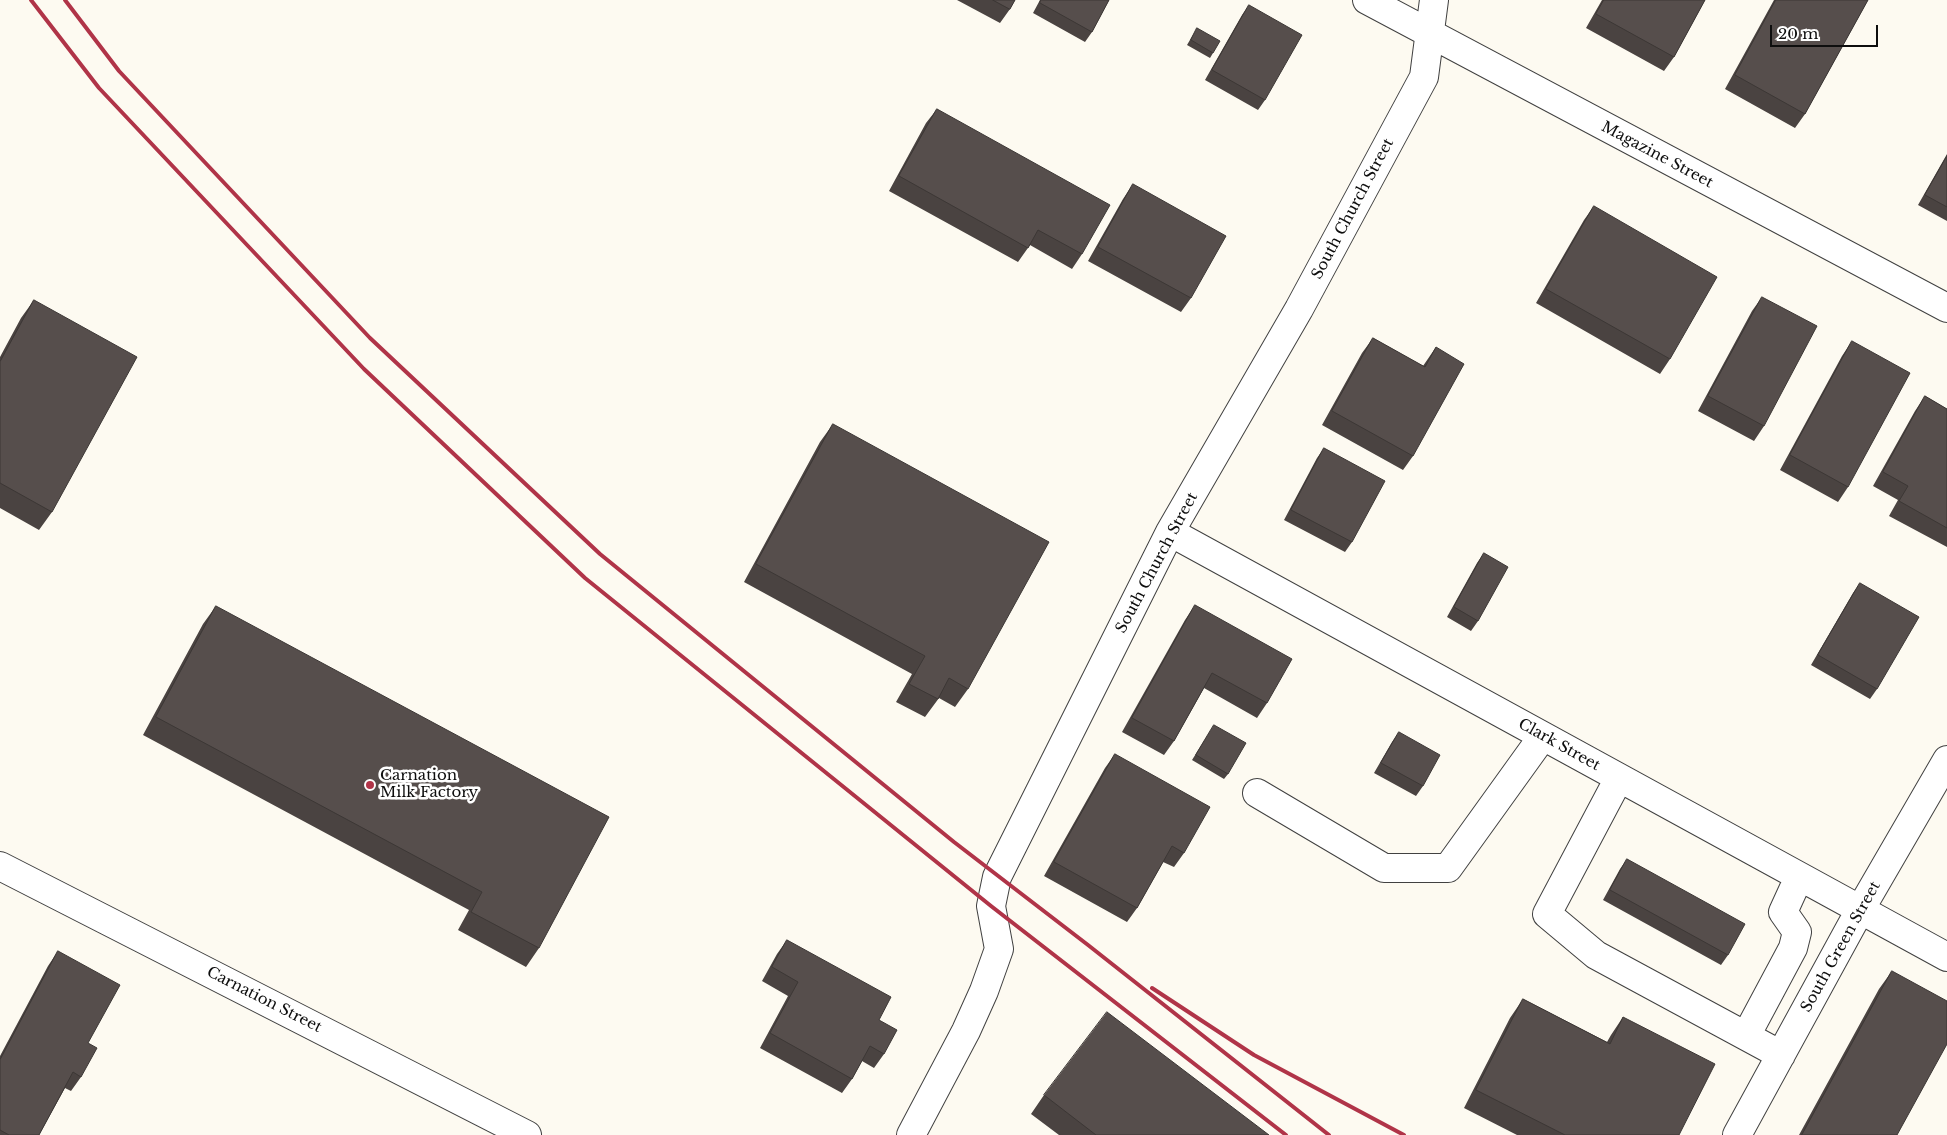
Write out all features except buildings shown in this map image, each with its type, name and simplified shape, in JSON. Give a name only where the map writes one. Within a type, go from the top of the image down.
[{"type":"street","name":"Magazine Street","points":[[1367,0],[1947,308]]},
{"type":"street","name":"South Church Street","points":[[911,1135],[970,1023],[984,992],[999,950],[991,906],[997,877],[1170,532],[1299,310],[1424,77],[1434,0]]},
{"type":"street","name":"Clark Street","points":[[1170,532],[1947,957]]},
{"type":"street","points":[[1257,793],[1384,868],[1448,868],[1542,736]]},
{"type":"street","name":"South Green Street","points":[[1737,1135],[1860,910],[1947,760]]},
{"type":"street","points":[[1619,778],[1547,914],[1596,955],[1781,1055]]},
{"type":"street","name":"Carnation Street","points":[[0,866],[527,1135]]},
{"type":"street","points":[[1746,1036],[1792,948],[1797,932],[1783,912],[1800,877]]},
{"type":"railway","points":[[31,0],[99,88],[364,369],[585,578],[991,906],[1286,1135]]},
{"type":"railway","points":[[65,0],[119,71],[370,338],[600,554],[954,842],[1329,1135]]},
{"type":"railway","points":[[1152,988],[1254,1055],[1404,1135]]},
{"type":"place","name":"Carnation Milk Factory","points":[[370,785]]}]
